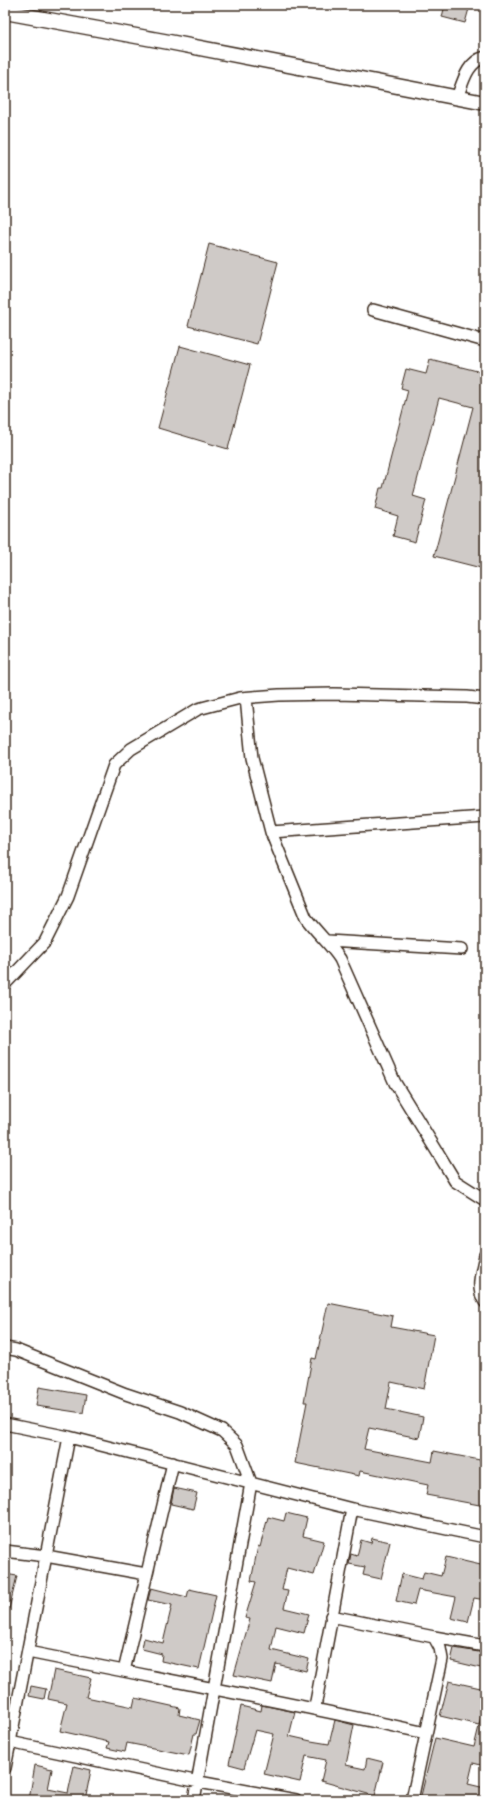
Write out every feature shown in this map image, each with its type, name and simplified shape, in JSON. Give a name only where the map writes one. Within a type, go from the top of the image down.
[{"type":"street","points":[[5,12],[485,103]]},
{"type":"street","points":[[457,98],[469,68],[477,59],[485,57]]},
{"type":"street","points":[[373,310],[485,341]]},
{"type":"street","points":[[5,984],[25,965],[45,942],[68,896],[114,765],[131,749],[198,709],[246,698],[279,695],[334,694],[467,697],[485,699]]},
{"type":"street","points":[[246,698],[252,758],[271,832],[306,918],[315,931],[328,941],[340,958],[395,1083],[455,1181],[485,1200]]},
{"type":"street","points":[[271,832],[485,817]]},
{"type":"street","points":[[328,941],[462,949]]},
{"type":"street","points":[[485,1255],[479,1282],[482,1298],[485,1302]]},
{"type":"street","points":[[5,1348],[16,1350],[126,1394],[180,1412],[222,1431],[237,1444],[251,1483],[199,1782],[194,1800]]},
{"type":"street","points":[[5,1424],[69,1437],[352,1509],[485,1537]]},
{"type":"street","points":[[5,1768],[8,1741],[28,1652],[69,1437]]},
{"type":"street","points":[[124,1671],[173,1464]]},
{"type":"street","points":[[315,1707],[352,1509]]},
{"type":"street","points":[[5,1551],[46,1556],[146,1574]]},
{"type":"street","points":[[331,1616],[485,1646]]},
{"type":"street","points":[[412,1800],[442,1659],[440,1648],[434,1637]]},
{"type":"street","points":[[28,1652],[215,1690],[315,1707],[426,1733]]},
{"type":"street","points":[[8,1741],[199,1782],[296,1800]]},
{"type":"building","points":[[445,5],[470,5],[465,23],[442,17]]},
{"type":"building","points":[[209,244],[278,262],[257,344],[188,326]]},
{"type":"building","points":[[180,346],[250,365],[228,449],[158,428]]},
{"type":"building","points":[[430,359],[485,373],[485,498],[482,510],[485,510],[485,569],[434,556],[473,407],[439,398],[413,496],[426,500],[415,542],[393,536],[398,516],[375,509],[380,488],[383,488],[408,390],[401,388],[406,369],[426,374]]},
{"type":"building","points":[[328,1303],[393,1316],[391,1327],[434,1335],[424,1389],[391,1382],[386,1409],[423,1417],[419,1438],[369,1428],[364,1449],[432,1462],[434,1451],[485,1461],[485,1506],[426,1495],[428,1485],[360,1471],[359,1476],[295,1463],[307,1402],[304,1402],[312,1358],[316,1359]]},
{"type":"building","points":[[39,1387],[86,1395],[83,1413],[36,1406]]},
{"type":"building","points":[[174,1488],[197,1493],[193,1509],[171,1504]]},
{"type":"building","points":[[286,1513],[307,1518],[303,1536],[324,1541],[314,1575],[287,1568],[282,1590],[288,1591],[284,1608],[309,1614],[304,1633],[276,1626],[271,1650],[309,1659],[306,1671],[276,1664],[272,1683],[234,1675],[250,1619],[245,1618],[256,1582],[251,1581],[258,1546],[260,1547],[268,1517],[284,1521]]},
{"type":"building","points":[[372,1538],[390,1542],[381,1579],[363,1575],[365,1567],[349,1564],[351,1554],[357,1556],[361,1540],[371,1543]]},
{"type":"building","points":[[446,1557],[485,1566],[485,1600],[474,1598],[468,1622],[451,1618],[456,1597],[418,1590],[414,1605],[396,1601],[402,1574],[422,1579],[424,1572],[441,1576]]},
{"type":"building","points":[[5,1574],[17,1576],[9,1609],[5,1608]]},
{"type":"building","points":[[151,1588],[187,1597],[189,1589],[216,1595],[199,1669],[161,1661],[162,1654],[142,1649],[144,1638],[163,1643],[172,1605],[148,1600]]},
{"type":"building","points":[[454,1648],[485,1653],[485,1669],[451,1661]]},
{"type":"building","points":[[54,1670],[91,1678],[86,1697],[133,1707],[135,1698],[180,1708],[179,1715],[200,1720],[196,1734],[194,1734],[189,1755],[127,1743],[125,1752],[107,1748],[109,1742],[60,1731],[67,1703],[48,1699]]},
{"type":"building","points":[[449,1681],[485,1689],[485,1708],[483,1708],[479,1725],[440,1716]]},
{"type":"building","points":[[31,1686],[46,1689],[44,1699],[29,1696]]},
{"type":"building","points":[[262,1705],[295,1712],[289,1736],[311,1741],[329,1744],[335,1720],[354,1725],[346,1765],[365,1769],[367,1758],[383,1762],[375,1796],[321,1781],[326,1760],[306,1756],[300,1782],[264,1774],[274,1734],[255,1730],[244,1768],[229,1764],[241,1706],[261,1711]]},
{"type":"building","points":[[481,1718],[485,1718],[485,1766],[473,1763],[468,1784],[485,1788],[485,1800],[420,1800],[435,1738],[474,1747]]},
{"type":"building","points":[[35,1765],[52,1769],[48,1789],[68,1793],[74,1766],[91,1770],[85,1800],[29,1800]]}]
